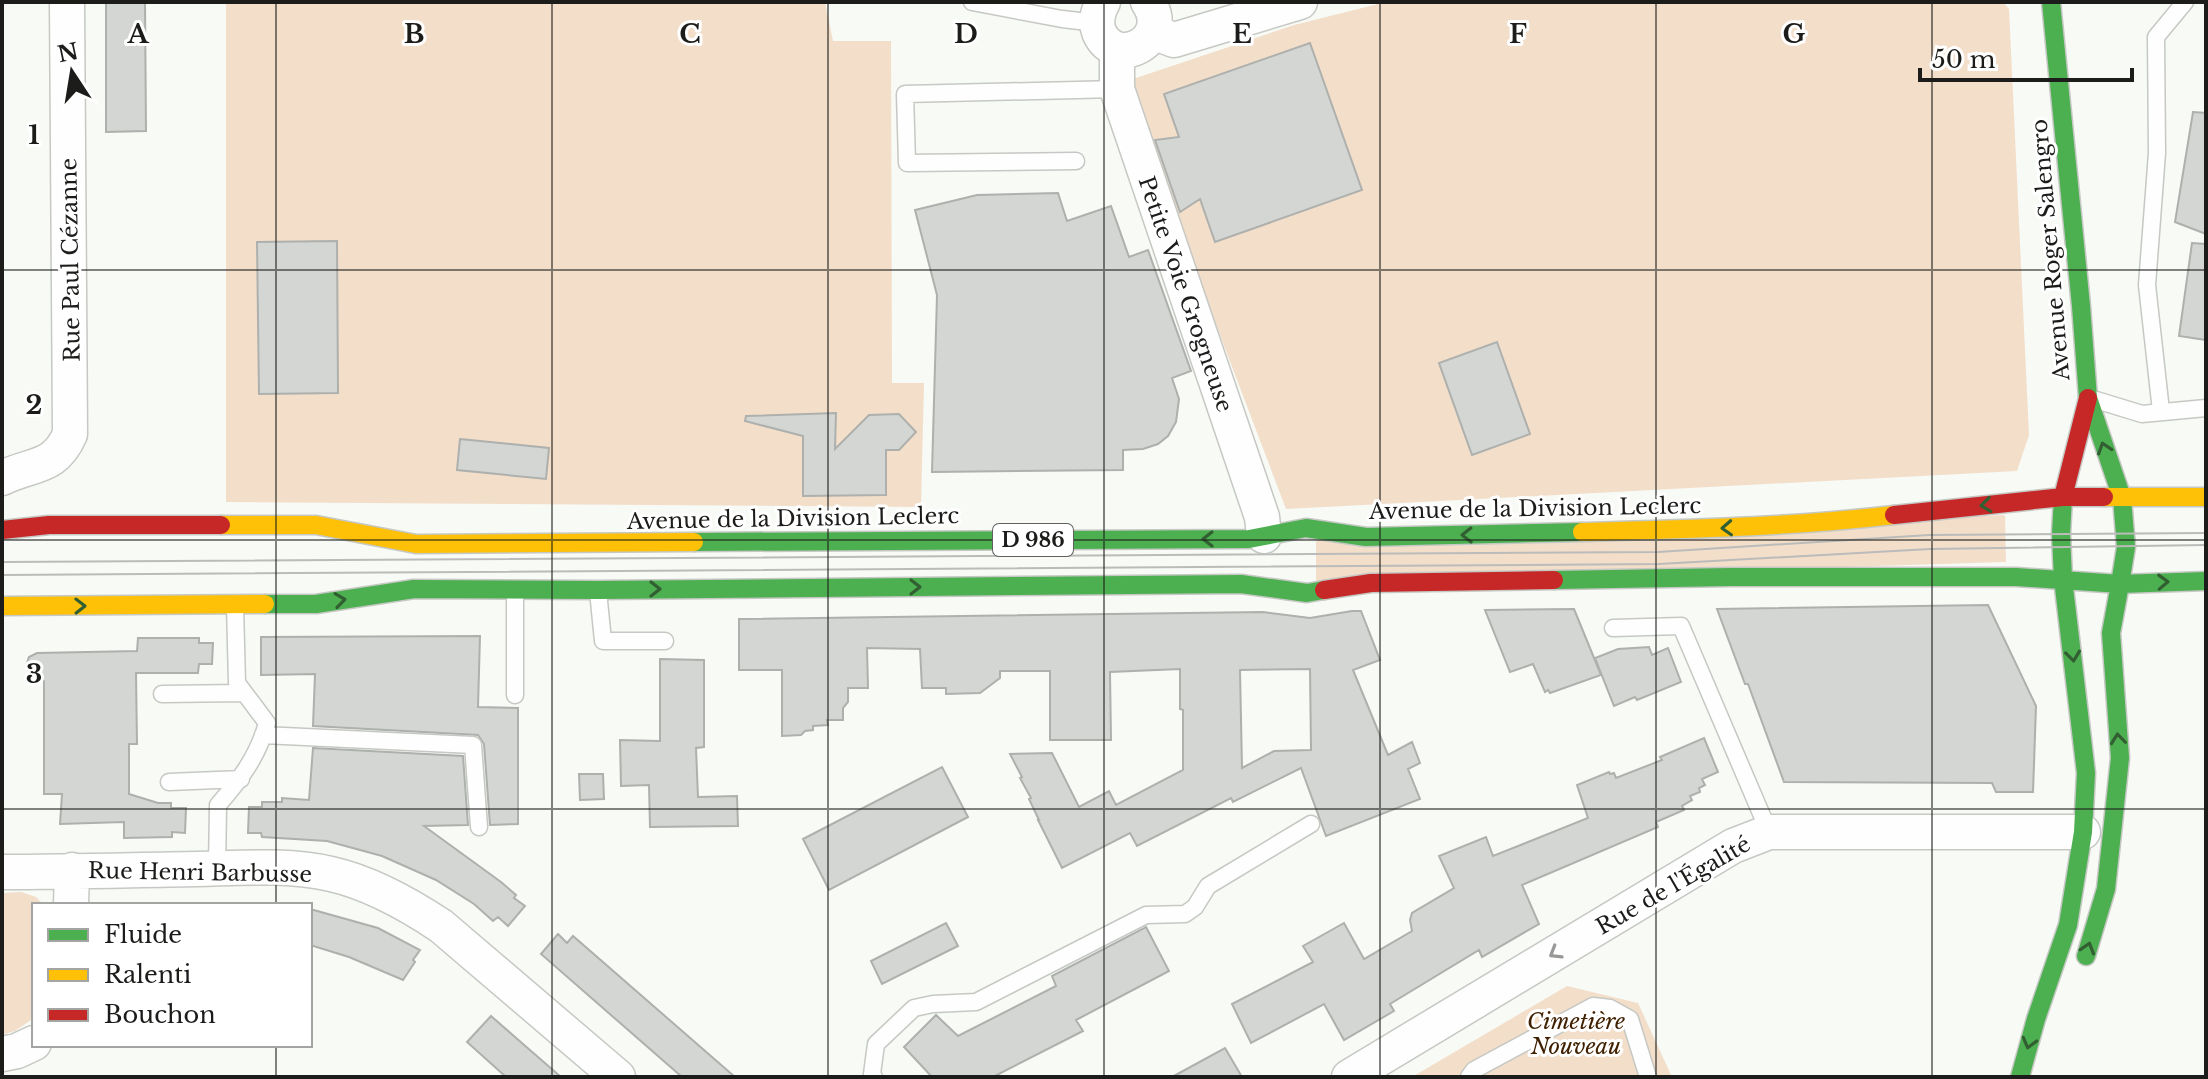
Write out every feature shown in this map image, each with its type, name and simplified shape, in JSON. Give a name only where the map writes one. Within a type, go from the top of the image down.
[{"type":"main road","name":"Avenue Roger Salengro","points":[[2051,2],[2088,398],[2122,498],[2126,547],[2111,633],[2120,758],[2117,787],[2106,889],[2081,973]]},
{"type":"main road","name":"Avenue Roger Salengro","points":[[2020,1077],[2068,925],[2083,832],[2086,773],[2063,579],[2061,534],[2063,497],[2088,398]]},
{"type":"main road","name":"Avenue de la Division Leclerc","points":[[2,530],[49,525],[316,525],[416,544],[1233,539],[1306,528],[1366,537],[1717,528],[1834,522],[2063,497],[2206,497]]},
{"type":"main road","name":"D 986","points":[[2,606],[316,604],[414,589],[1241,584],[1307,593],[1371,583],[1761,577],[2063,579]]},
{"type":"main road","points":[[2063,579],[2120,584],[2206,581]]},
{"type":"street","name":"Rue Paul Cézanne","points":[[2,477],[54,459],[70,434],[67,2]]},
{"type":"street","points":[[1100,12],[1101,36],[1117,50],[1125,50],[1141,45],[1151,17],[1174,40],[1300,2]]},
{"type":"street","name":"Petite Voie Grogneuse","points":[[1117,50],[1117,89],[1262,517],[1264,536]]},
{"type":"street","name":"Rue de l'Égalité","points":[[1349,1077],[1733,846],[1769,832],[2083,832]]},
{"type":"street","name":"Rue Henri Barbusse","points":[[2,872],[293,869],[332,875],[376,889],[412,906],[441,926],[618,1077]]},
{"type":"street","points":[[71,903],[72,870]]},
{"type":"lane","points":[[972,2],[1062,19],[1100,12]]},
{"type":"lane","points":[[2161,411],[2147,285],[2157,153],[2156,37],[2185,2]]},
{"type":"lane","points":[[1076,161],[907,163],[905,94],[1117,89]]},
{"type":"lane","points":[[2088,398],[2142,414],[2206,408]]},
{"type":"lane","points":[[515,589],[515,695]]},
{"type":"lane","points":[[598,590],[603,641],[665,641]]},
{"type":"lane","points":[[217,868],[218,805],[241,779],[260,745],[267,723],[237,683],[235,604]]},
{"type":"lane","points":[[1613,628],[1681,626],[1769,832]]},
{"type":"lane","points":[[162,694],[243,693]]},
{"type":"lane","points":[[263,735],[473,745],[479,827]]},
{"type":"lane","points":[[169,782],[241,779]]},
{"type":"lane","points":[[874,1077],[876,1044],[914,1008],[976,1002],[1146,915],[1185,914],[1195,907],[1208,886],[1311,824]]},
{"type":"lane","points":[[1469,1077],[1474,1070],[1593,1006],[1610,1008],[1630,1019],[1648,1077]]},
{"type":"green space","points":[[226,2],[825,2],[833,41],[891,41],[892,383],[924,383],[921,507],[226,502]]},
{"type":"green space","points":[[1386,2],[2003,2],[2009,9],[2029,435],[2017,471],[1286,509],[1124,82],[1294,25]]},
{"type":"green space","points":[[2005,515],[2006,562],[1316,583],[1316,541]]},
{"type":"green space","points":[[21,892],[36,897],[42,903],[32,903],[32,1019],[15,1031],[2,1035],[2,893]]},
{"type":"green space","name":"Cimetière Nouveau","points":[[1567,986],[1638,1003],[1672,1077],[1412,1077]]},
{"type":"building","points":[[106,2],[145,2],[146,131],[106,132]]},
{"type":"building","points":[[1310,43],[1362,190],[1215,242],[1200,199],[1180,212],[1155,140],[1179,137],[1164,94]]},
{"type":"building","points":[[2193,112],[2206,113],[2206,234],[2175,222]]},
{"type":"building","points":[[1058,193],[1067,221],[1111,206],[1129,257],[1148,250],[1191,371],[1172,378],[1179,399],[1176,422],[1168,436],[1158,444],[1123,450],[1123,470],[932,472],[937,295],[915,210],[977,195]]},
{"type":"building","points":[[337,241],[338,393],[259,394],[257,242]]},
{"type":"building","points":[[2192,243],[2206,244],[2206,340],[2179,336]]},
{"type":"building","points":[[1497,342],[1530,434],[1472,455],[1439,363]]},
{"type":"building","points":[[836,413],[835,449],[869,415],[899,414],[916,432],[899,450],[886,450],[886,495],[803,496],[803,436],[745,421],[746,416]]},
{"type":"building","points":[[460,439],[549,448],[546,479],[457,470]]},
{"type":"building","points":[[1988,605],[2036,706],[2033,792],[1996,792],[1992,783],[1784,782],[1717,609]]},
{"type":"building","points":[[1574,609],[1601,675],[1550,693],[1548,690],[1545,692],[1533,664],[1510,672],[1485,610]]},
{"type":"building","points":[[1361,611],[1380,660],[1353,670],[1388,755],[1412,742],[1420,763],[1408,769],[1420,799],[1326,836],[1301,768],[1233,802],[1231,798],[1137,846],[1130,833],[1062,868],[1010,754],[1052,753],[1079,807],[1109,791],[1116,805],[1183,770],[1180,669],[1110,672],[1111,740],[1050,740],[1050,671],[1000,671],[1000,678],[980,693],[946,694],[946,688],[922,688],[920,649],[867,648],[868,688],[848,688],[843,720],[827,720],[828,725],[813,726],[813,730],[801,735],[782,736],[782,670],[739,670],[739,619],[1263,612],[1310,618]],"holes":[[[1310,669],[1311,750],[1274,751],[1242,768],[1240,670]]]},
{"type":"building","points":[[480,636],[478,707],[518,708],[518,824],[490,825],[484,744],[478,735],[313,726],[315,674],[261,675],[261,637]]},
{"type":"building","points":[[138,638],[199,638],[199,643],[213,643],[212,664],[199,664],[198,673],[136,673],[137,744],[129,744],[129,794],[158,803],[171,803],[171,808],[186,808],[185,833],[172,832],[172,837],[124,838],[124,822],[60,824],[62,794],[44,794],[44,681],[29,672],[26,666],[29,657],[37,653],[137,651]]},
{"type":"building","points":[[1649,647],[1652,655],[1668,648],[1681,682],[1614,706],[1595,658],[1618,649]]},
{"type":"building","points":[[660,659],[704,660],[704,747],[696,748],[698,797],[737,796],[738,826],[650,827],[649,785],[621,786],[620,740],[660,741]]},
{"type":"building","points":[[1704,738],[1718,772],[1702,779],[1705,785],[1699,788],[1700,792],[1690,796],[1692,800],[1682,806],[1684,810],[1656,822],[1658,827],[1522,885],[1539,924],[1482,957],[1479,950],[1390,1004],[1394,1011],[1344,1040],[1324,1004],[1251,1043],[1232,1004],[1313,962],[1303,946],[1344,923],[1364,959],[1412,931],[1412,913],[1454,888],[1439,856],[1486,837],[1493,856],[1588,818],[1577,785],[1609,772],[1614,773],[1616,778],[1662,760],[1660,757]]},
{"type":"building","points":[[313,748],[463,756],[468,825],[424,826],[501,882],[525,906],[508,926],[498,917],[493,921],[474,904],[436,880],[382,856],[327,841],[262,837],[261,833],[248,833],[249,807],[262,807],[262,802],[282,802],[282,798],[309,800]]},
{"type":"building","points":[[942,767],[968,817],[829,890],[803,839]]},
{"type":"building","points":[[579,774],[603,774],[604,799],[580,800]]},
{"type":"building","points":[[312,910],[378,928],[420,950],[403,980],[349,957],[312,946]]},
{"type":"building","points":[[946,923],[958,946],[882,984],[871,961]]},
{"type":"building","points":[[1146,927],[1169,971],[1076,1020],[1083,1031],[993,1077],[932,1077],[904,1047],[936,1015],[958,1036],[1056,986],[1052,976]]},
{"type":"building","points":[[558,934],[567,943],[573,936],[735,1077],[682,1077],[541,954]]},
{"type":"building","points":[[491,1016],[561,1077],[506,1077],[467,1042]]},
{"type":"building","points":[[1225,1048],[1242,1077],[1172,1077]]},
{"type":"tram line","points":[[2,562],[1658,552],[1929,535],[2206,533]]},
{"type":"tram line","points":[[2,575],[1659,564],[1930,549],[2206,545]]},
{"type":"traffic: fast","points":[[2051,2],[2088,398],[2122,498]]},
{"type":"traffic: fast","points":[[2063,497],[2063,579]]},
{"type":"traffic: fast","points":[[2120,584],[2126,547],[2122,498]]},
{"type":"traffic: fast","points":[[694,542],[1249,539],[1306,528],[1366,537],[1582,532]]},
{"type":"traffic: fast","points":[[1554,580],[2016,577],[2120,584],[2206,581]]},
{"type":"traffic: fast","points":[[2020,1077],[2068,925],[2083,832],[2086,773],[2063,579]]},
{"type":"traffic: fast","points":[[265,604],[316,604],[414,589],[1241,584],[1307,593],[1324,590]]},
{"type":"traffic: fast","points":[[2086,956],[2106,889],[2120,758],[2111,633],[2120,584]]},
{"type":"traffic: slow","points":[[2104,497],[2206,497]]},
{"type":"traffic: slow","points":[[1582,532],[1777,525],[1894,515]]},
{"type":"traffic: slow","points":[[221,525],[316,525],[416,544],[694,542]]},
{"type":"traffic: slow","points":[[2,606],[265,604]]},
{"type":"traffic: jam","points":[[2063,497],[2088,398]]},
{"type":"traffic: jam","points":[[1894,515],[2063,497],[2104,497]]},
{"type":"traffic: jam","points":[[2,530],[49,525],[221,525]]},
{"type":"traffic: jam","points":[[1324,590],[1371,583],[1554,580]]}]
